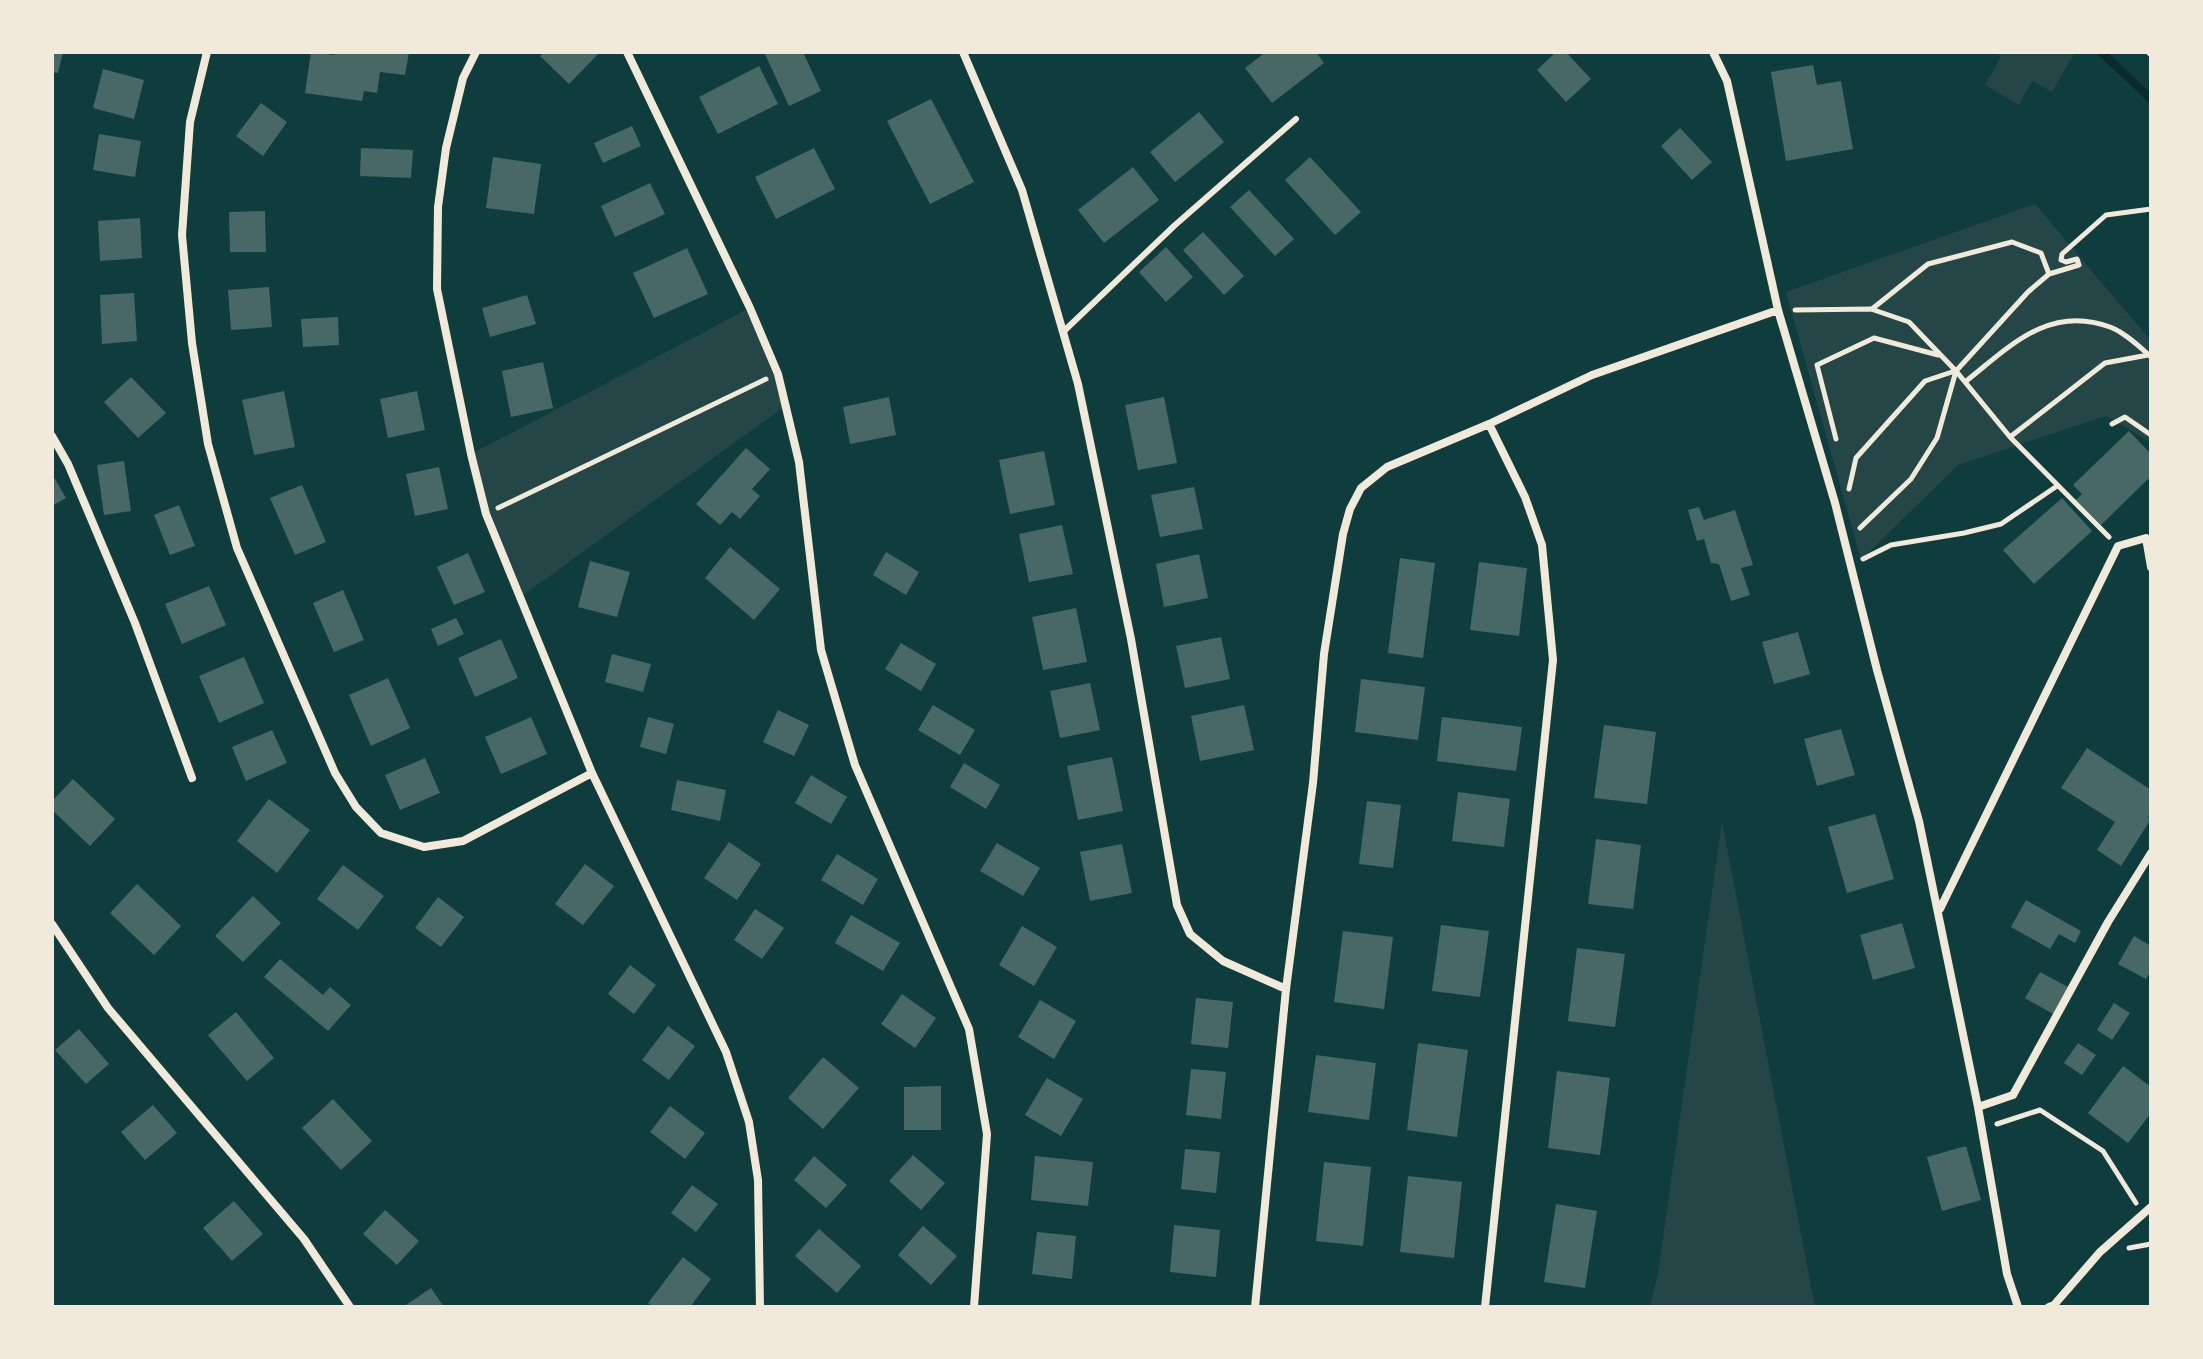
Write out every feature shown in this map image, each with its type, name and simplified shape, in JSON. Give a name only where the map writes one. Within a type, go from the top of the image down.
[{"type":"street","points":[[207,52],[190,122],[182,235],[192,343],[208,444],[237,548],[335,773],[356,807],[381,833],[424,847],[463,841],[592,773]]},
{"type":"street","points":[[476,52],[463,78],[446,148],[438,207],[437,289],[486,514],[592,773],[726,1052],[749,1122],[758,1180],[760,1307]]},
{"type":"street","points":[[627,52],[750,308],[778,374],[799,462],[821,650],[855,765],[969,1029],[987,1134],[974,1307]]},
{"type":"street","points":[[963,52],[1022,190],[1078,384],[1131,639],[1177,905],[1190,934],[1223,961],[1286,989]]},
{"type":"street","points":[[1713,52],[1727,81],[1778,310],[1835,503],[1919,821],[1978,1107],[2007,1274],[2018,1307]]},
{"type":"street","points":[[1255,1307],[1286,989],[1313,783],[1324,654],[1343,534],[1350,509],[1361,488],[1387,467],[1489,424],[1592,375],[1778,310]]},
{"type":"street","points":[[1485,1307],[1553,660],[1542,545],[1525,497],[1489,424]]},
{"type":"street","points":[[52,436],[68,464],[135,623],[192,778]]},
{"type":"street","points":[[1939,910],[2118,546],[2146,538],[2151,567]]},
{"type":"street","points":[[1978,1107],[2013,1095],[2108,922],[2151,853]]},
{"type":"street","points":[[52,924],[108,1008],[304,1239],[350,1307]]},
{"type":"street","points":[[2049,1307],[2100,1252],[2147,1210]]},
{"type":"lane","points":[[1063,332],[1174,226],[1296,119]]},
{"type":"path","points":[[1860,528],[1911,479],[1937,438],[1956,371],[2028,292],[2049,274],[2079,265],[2077,259],[2061,260],[2062,254],[2106,215],[2151,209]]},
{"type":"path","points":[[1871,309],[1928,264],[2012,242],[2041,253],[2049,274]]},
{"type":"path","points":[[1778,310],[1871,309],[1909,322],[1956,371],[2010,437],[2118,546]]},
{"type":"path","points":[[1965,382],[2020,337],[2051,323],[2086,322],[2113,327],[2150,356]]},
{"type":"path","points":[[1837,442],[1817,365],[1874,338],[1939,355]]},
{"type":"path","points":[[2010,437],[2105,363],[2150,356]]},
{"type":"path","points":[[1845,473],[1849,489],[1856,458],[1925,381],[1956,371]]},
{"type":"path","points":[[486,514],[778,374]]},
{"type":"path","points":[[2112,424],[2125,417],[2151,435]]},
{"type":"path","points":[[1851,570],[1861,560],[1891,545],[2001,524],[2057,486]]},
{"type":"path","points":[[1980,1129],[2040,1110],[2103,1151],[2147,1210]]},
{"type":"shaded area","points":[[1995,52],[2075,52],[2052,92],[2032,81],[2019,105],[1985,85],[2001,57]]},
{"type":"shaded area","points":[[2035,204],[2151,341],[2151,442],[2106,416],[1958,465],[1861,560],[1786,292]]},
{"type":"shaded area","points":[[750,308],[787,405],[519,598],[486,514],[471,454]]},
{"type":"shaded area","points":[[1722,822],[1815,1307],[1650,1307],[1658,1273]]},
{"type":"building","points":[[52,52],[63,52],[58,73],[52,72]]},
{"type":"building","points":[[311,52],[335,55],[335,52],[409,52],[405,75],[380,72],[377,93],[364,91],[362,101],[305,93]]},
{"type":"building","points":[[545,52],[600,52],[569,84],[540,56]]},
{"type":"building","points":[[764,52],[803,52],[821,91],[789,106]]},
{"type":"building","points":[[1266,52],[1316,52],[1324,63],[1272,103],[1245,68]]},
{"type":"building","points":[[1556,52],[1566,52],[1591,79],[1566,102],[1537,70]]},
{"type":"building","points":[[1813,65],[1817,85],[1841,81],[1853,149],[1786,161],[1771,72]]},
{"type":"building","points":[[759,66],[778,104],[718,134],[699,97]]},
{"type":"building","points":[[103,69],[144,80],[134,119],[93,108]]},
{"type":"building","points":[[931,99],[974,182],[930,204],[887,121]]},
{"type":"building","points":[[261,103],[287,122],[263,156],[236,136]]},
{"type":"building","points":[[1199,112],[1224,142],[1175,182],[1150,152]]},
{"type":"building","points":[[632,126],[641,146],[603,163],[594,143]]},
{"type":"building","points":[[1680,128],[1712,162],[1692,180],[1661,146]]},
{"type":"building","points":[[99,134],[141,141],[135,177],[93,170]]},
{"type":"building","points":[[361,148],[413,150],[411,178],[360,176]]},
{"type":"building","points":[[814,148],[835,189],[776,219],[755,177]]},
{"type":"building","points":[[493,157],[541,164],[534,214],[486,208]]},
{"type":"building","points":[[1310,157],[1361,212],[1335,235],[1285,180]]},
{"type":"building","points":[[1133,167],[1159,200],[1104,243],[1078,210]]},
{"type":"building","points":[[650,183],[665,214],[615,237],[601,206]]},
{"type":"building","points":[[1249,190],[1294,239],[1275,256],[1230,207]]},
{"type":"building","points":[[265,211],[266,252],[230,252],[229,212]]},
{"type":"building","points":[[140,218],[142,258],[100,261],[98,221]]},
{"type":"building","points":[[1203,232],[1244,276],[1224,295],[1183,250]]},
{"type":"building","points":[[1166,247],[1193,277],[1166,302],[1139,272]]},
{"type":"building","points":[[687,248],[708,294],[654,318],[633,273]]},
{"type":"building","points":[[269,287],[272,327],[231,330],[228,290]]},
{"type":"building","points":[[134,293],[137,341],[102,344],[100,295]]},
{"type":"building","points":[[527,295],[536,324],[490,337],[482,308]]},
{"type":"building","points":[[338,317],[339,345],[303,347],[301,319]]},
{"type":"building","points":[[543,362],[553,408],[511,417],[502,371]]},
{"type":"building","points":[[131,377],[166,413],[138,438],[104,402]]},
{"type":"building","points":[[284,391],[295,447],[254,455],[242,400]]},
{"type":"building","points":[[417,391],[425,430],[388,438],[380,399]]},
{"type":"building","points":[[889,397],[896,435],[850,444],[843,407]]},
{"type":"building","points":[[1164,397],[1177,463],[1138,470],[1125,405]]},
{"type":"building","points":[[2129,431],[2151,454],[2151,482],[2148,479],[2101,525],[2076,500],[2082,494],[2073,485]]},
{"type":"building","points":[[746,448],[770,469],[752,489],[760,496],[740,519],[732,512],[720,525],[696,504]]},
{"type":"building","points":[[1044,451],[1055,505],[1010,514],[999,460]]},
{"type":"building","points":[[124,461],[131,511],[104,515],[97,465]]},
{"type":"building","points":[[439,467],[448,509],[415,516],[406,474]]},
{"type":"building","points":[[52,474],[66,498],[52,506]]},
{"type":"building","points":[[302,485],[326,542],[295,555],[270,498]]},
{"type":"building","points":[[1194,487],[1203,529],[1160,537],[1151,495]]},
{"type":"building","points":[[2062,498],[2092,531],[2034,584],[2003,550]]},
{"type":"building","points":[[179,505],[195,546],[170,555],[154,515]]},
{"type":"building","points":[[1699,507],[1704,520],[1735,510],[1753,565],[1741,568],[1750,595],[1731,601],[1719,564],[1711,563],[1704,539],[1697,541],[1688,510]]},
{"type":"building","points":[[1062,525],[1073,574],[1029,582],[1019,534]]},
{"type":"building","points":[[730,547],[780,589],[754,620],[705,578]]},
{"type":"building","points":[[886,552],[919,572],[906,595],[873,575]]},
{"type":"building","points":[[468,553],[485,592],[454,605],[437,567]]},
{"type":"building","points":[[1199,554],[1208,598],[1164,607],[1156,564]]},
{"type":"building","points":[[1400,558],[1435,563],[1423,658],[1388,653]]},
{"type":"building","points":[[590,561],[630,572],[617,617],[578,607]]},
{"type":"building","points":[[1479,562],[1527,568],[1519,636],[1470,630]]},
{"type":"building","points":[[209,586],[226,625],[182,644],[165,604]]},
{"type":"building","points":[[343,590],[364,640],[334,652],[313,603]]},
{"type":"building","points":[[1076,608],[1087,662],[1043,670],[1032,617]]},
{"type":"building","points":[[456,618],[464,634],[438,646],[431,629]]},
{"type":"building","points":[[1798,632],[1810,674],[1774,684],[1762,642]]},
{"type":"building","points":[[1221,637],[1230,679],[1185,688],[1176,646]]},
{"type":"building","points":[[501,639],[518,678],[475,697],[458,658]]},
{"type":"building","points":[[901,643],[936,664],[921,691],[885,669]]},
{"type":"building","points":[[612,654],[651,664],[643,692],[605,682]]},
{"type":"building","points":[[244,657],[264,703],[219,723],[199,676]]},
{"type":"building","points":[[388,678],[410,728],[371,746],[349,695]]},
{"type":"building","points":[[1361,679],[1425,687],[1418,740],[1355,732]]},
{"type":"building","points":[[1090,683],[1100,730],[1060,738],[1050,691]]},
{"type":"building","points":[[933,705],[975,730],[960,755],[918,730]]},
{"type":"building","points":[[1244,705],[1254,750],[1200,761],[1191,716]]},
{"type":"building","points":[[778,710],[809,725],[794,756],[763,742]]},
{"type":"building","points":[[531,717],[547,754],[501,774],[485,737]]},
{"type":"building","points":[[648,717],[674,724],[666,754],[640,747]]},
{"type":"building","points":[[1442,717],[1522,727],[1516,771],[1437,761]]},
{"type":"building","points":[[1604,725],[1656,732],[1647,804],[1594,798]]},
{"type":"building","points":[[1841,729],[1855,775],[1817,786],[1804,739]]},
{"type":"building","points":[[272,730],[287,763],[246,781],[232,747]]},
{"type":"building","points":[[2087,748],[2151,790],[2151,812],[2148,817],[2151,819],[2121,866],[2097,850],[2115,822],[2061,788]]},
{"type":"building","points":[[1112,757],[1123,811],[1078,820],[1067,766]]},
{"type":"building","points":[[425,758],[440,793],[400,810],[385,775]]},
{"type":"building","points":[[964,763],[1000,785],[986,809],[950,787]]},
{"type":"building","points":[[811,775],[847,797],[831,824],[795,803]]},
{"type":"building","points":[[73,779],[115,819],[90,846],[52,810],[52,801]]},
{"type":"building","points":[[677,780],[726,790],[720,821],[671,810]]},
{"type":"building","points":[[1458,792],[1510,799],[1504,847],[1452,841]]},
{"type":"building","points":[[269,799],[310,830],[277,873],[237,841]]},
{"type":"building","points":[[1367,801],[1401,805],[1393,868],[1359,864]]},
{"type":"building","points":[[1875,814],[1894,879],[1847,893],[1828,827]]},
{"type":"building","points":[[1596,839],[1641,845],[1633,909],[1588,904]]},
{"type":"building","points":[[729,842],[761,864],[737,900],[704,878]]},
{"type":"building","points":[[997,843],[1040,868],[1023,896],[980,871]]},
{"type":"building","points":[[1122,844],[1132,893],[1090,901],[1080,852]]},
{"type":"building","points":[[837,854],[878,879],[863,905],[821,880]]},
{"type":"building","points":[[585,864],[614,886],[583,925],[555,904]]},
{"type":"building","points":[[343,865],[384,896],[358,930],[317,899]]},
{"type":"building","points":[[137,884],[181,926],[154,955],[110,913]]},
{"type":"building","points":[[253,896],[281,923],[243,962],[215,936]]},
{"type":"building","points":[[438,897],[464,917],[441,947],[415,928]]},
{"type":"building","points":[[2026,900],[2081,931],[2075,943],[2059,934],[2050,949],[2011,927]]},
{"type":"building","points":[[755,909],[784,928],[762,959],[734,940]]},
{"type":"building","points":[[851,915],[900,943],[883,971],[835,943]]},
{"type":"building","points":[[1902,923],[1915,968],[1873,980],[1860,935]]},
{"type":"building","points":[[1441,925],[1489,931],[1480,997],[1432,991]]},
{"type":"building","points":[[1022,926],[1057,947],[1034,986],[999,965]]},
{"type":"building","points":[[1343,931],[1393,937],[1384,1009],[1334,1002]]},
{"type":"building","points":[[2134,936],[2151,946],[2151,970],[2146,979],[2118,964]]},
{"type":"building","points":[[1577,948],[1625,954],[1615,1027],[1568,1021]]},
{"type":"building","points":[[280,959],[323,995],[330,987],[351,1005],[328,1031],[264,977]]},
{"type":"building","points":[[630,965],[656,985],[634,1014],[608,994]]},
{"type":"building","points":[[2040,972],[2068,987],[2053,1014],[2025,998]]},
{"type":"building","points":[[902,994],[936,1018],[915,1048],[881,1024]]},
{"type":"building","points":[[1196,998],[1233,1002],[1228,1048],[1191,1044]]},
{"type":"building","points":[[1040,1000],[1076,1021],[1054,1059],[1018,1037]]},
{"type":"building","points":[[2114,1003],[2130,1013],[2112,1040],[2097,1030]]},
{"type":"building","points":[[236,1012],[274,1058],[247,1081],[208,1035]]},
{"type":"building","points":[[668,1026],[695,1046],[669,1080],[642,1060]]},
{"type":"building","points":[[79,1029],[109,1064],[86,1084],[55,1050]]},
{"type":"building","points":[[1418,1043],[1468,1050],[1457,1137],[1407,1130]]},
{"type":"building","points":[[2078,1043],[2096,1055],[2082,1075],[2064,1063]]},
{"type":"building","points":[[1316,1055],[1376,1063],[1369,1120],[1308,1112]]},
{"type":"building","points":[[823,1057],[859,1088],[823,1129],[788,1098]]},
{"type":"building","points":[[2123,1066],[2151,1087],[2151,1113],[2128,1143],[2088,1113]]},
{"type":"building","points":[[1191,1069],[1226,1072],[1221,1119],[1186,1115]]},
{"type":"building","points":[[1557,1071],[1610,1078],[1600,1155],[1548,1148]]},
{"type":"building","points":[[1047,1078],[1083,1099],[1061,1136],[1025,1115]]},
{"type":"building","points":[[941,1086],[941,1130],[904,1130],[904,1087]]},
{"type":"building","points":[[333,1099],[372,1141],[341,1170],[302,1128]]},
{"type":"building","points":[[153,1105],[177,1133],[145,1160],[121,1132]]},
{"type":"building","points":[[670,1106],[705,1133],[685,1159],[650,1132]]},
{"type":"building","points":[[1966,1146],[1981,1200],[1942,1211],[1927,1157]]},
{"type":"building","points":[[1185,1149],[1220,1152],[1216,1193],[1181,1189]]},
{"type":"building","points":[[913,1155],[945,1183],[921,1210],[889,1181]]},
{"type":"building","points":[[814,1156],[847,1185],[826,1208],[794,1180]]},
{"type":"building","points":[[1035,1156],[1093,1162],[1088,1206],[1031,1200]]},
{"type":"building","points":[[1324,1162],[1371,1167],[1363,1246],[1316,1241]]},
{"type":"building","points":[[1408,1176],[1462,1182],[1454,1258],[1400,1252]]},
{"type":"building","points":[[692,1185],[718,1204],[696,1232],[671,1213]]},
{"type":"building","points":[[234,1201],[263,1234],[232,1261],[203,1228]]},
{"type":"building","points":[[1556,1204],[1597,1211],[1585,1288],[1544,1282]]},
{"type":"building","points":[[385,1210],[419,1241],[397,1265],[363,1234]]},
{"type":"building","points":[[1174,1225],[1220,1230],[1216,1277],[1170,1272]]},
{"type":"building","points":[[923,1226],[957,1256],[931,1285],[898,1255]]},
{"type":"building","points":[[819,1229],[861,1266],[837,1293],[795,1256]]},
{"type":"building","points":[[1037,1232],[1076,1236],[1072,1279],[1032,1274]]},
{"type":"building","points":[[683,1257],[711,1279],[690,1307],[653,1307],[648,1303]]},
{"type":"building","points":[[431,1288],[444,1307],[403,1307]]},
{"type":"waterway","points":[[2101,52],[2151,99]]}]
